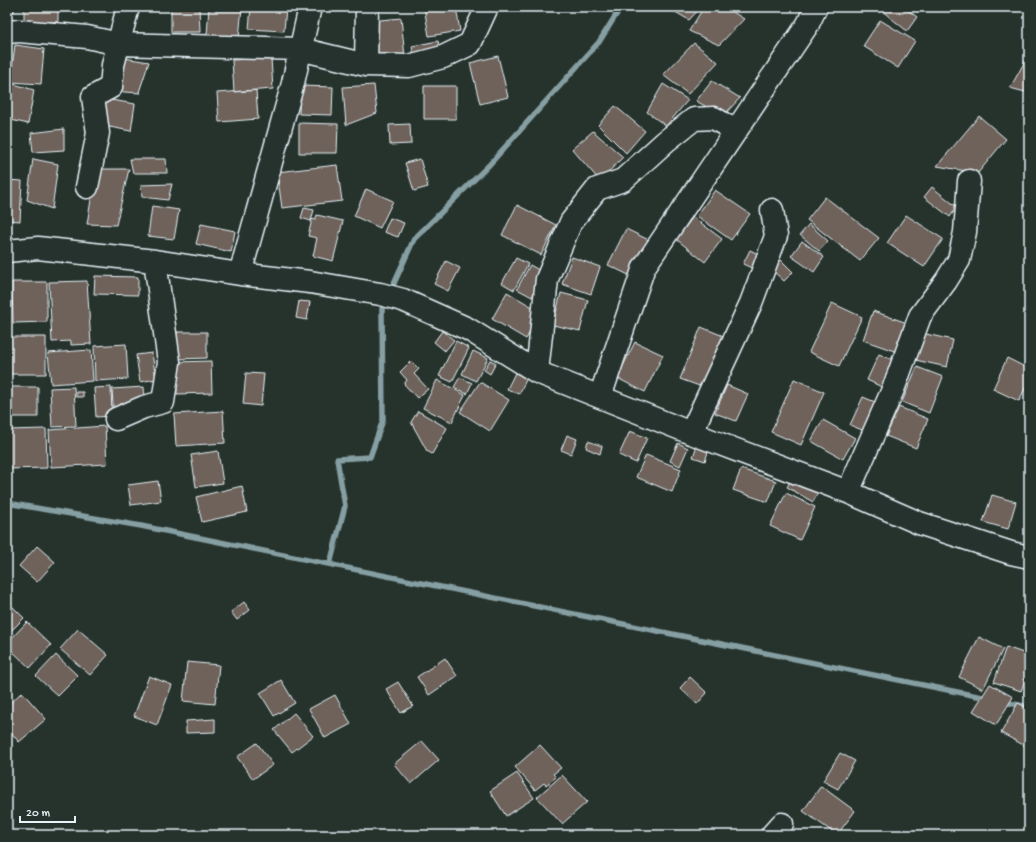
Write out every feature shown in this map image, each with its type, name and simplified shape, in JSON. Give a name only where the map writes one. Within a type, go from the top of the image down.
[{"type":"street","points":[[88,187],[98,132],[93,97],[110,87],[113,65],[128,7]]},
{"type":"street","points":[[240,274],[293,83],[310,7]]},
{"type":"street","points":[[366,66],[367,7]]},
{"type":"street","points":[[7,32],[19,31],[87,37],[119,44],[300,49],[366,66],[409,66],[443,57],[470,44],[487,7]]},
{"type":"street","points":[[600,398],[644,267],[808,24],[816,7]]},
{"type":"street","points":[[536,372],[547,278],[571,222],[597,189],[623,180],[666,141],[694,119],[714,118],[735,131]]},
{"type":"street","points":[[848,492],[894,388],[920,316],[946,281],[959,260],[965,232],[969,181]]},
{"type":"street","points":[[691,433],[751,303],[776,236],[772,210]]},
{"type":"street","points":[[7,251],[38,248],[155,261],[240,274],[310,282],[380,294],[403,300],[468,329],[536,372],[691,433],[848,492],[919,522],[1011,554],[1029,557]]},
{"type":"street","points":[[116,419],[144,407],[163,402],[169,362],[155,261]]},
{"type":"building","points":[[7,7],[14,7],[14,12],[7,11]]},
{"type":"building","points":[[24,7],[58,7],[58,22],[24,21]]},
{"type":"building","points":[[171,7],[199,7],[200,32],[171,32]]},
{"type":"building","points":[[209,7],[242,7],[239,38],[207,35]]},
{"type":"building","points":[[251,7],[286,7],[284,31],[249,29]]},
{"type":"building","points":[[424,7],[456,7],[460,31],[429,36]]},
{"type":"building","points":[[667,7],[701,7],[689,20]]},
{"type":"building","points":[[704,7],[725,7],[744,19],[719,45],[689,31]]},
{"type":"building","points":[[884,7],[904,7],[917,17],[907,31],[881,10]]},
{"type":"building","points":[[401,18],[405,57],[375,60],[370,21]]},
{"type":"building","points":[[880,20],[915,41],[898,68],[863,46]]},
{"type":"building","points":[[438,41],[441,54],[414,59],[412,46]]},
{"type":"building","points":[[694,43],[718,62],[688,94],[663,75]]},
{"type":"building","points":[[15,45],[44,49],[41,84],[10,82]]},
{"type":"building","points":[[1029,54],[1029,93],[1010,88]]},
{"type":"building","points":[[112,56],[149,62],[139,92],[141,93],[108,91]]},
{"type":"building","points":[[498,56],[508,97],[480,104],[470,63]]},
{"type":"building","points":[[271,58],[273,89],[234,92],[232,60]]},
{"type":"building","points":[[712,81],[740,98],[723,116],[696,101]]},
{"type":"building","points":[[7,82],[34,90],[28,124],[7,119]]},
{"type":"building","points":[[663,84],[688,100],[666,126],[647,112]]},
{"type":"building","points":[[374,85],[377,113],[346,125],[343,87]]},
{"type":"building","points":[[300,86],[333,87],[332,115],[299,114]]},
{"type":"building","points":[[424,86],[456,86],[456,119],[424,119]]},
{"type":"building","points":[[256,90],[258,119],[219,122],[217,93]]},
{"type":"building","points":[[93,97],[135,104],[131,131],[104,126]]},
{"type":"building","points":[[615,106],[645,131],[626,153],[598,125]]},
{"type":"building","points":[[979,116],[1006,139],[978,173],[937,166]]},
{"type":"building","points":[[299,123],[338,124],[337,153],[299,153]]},
{"type":"building","points":[[410,124],[411,144],[390,145],[389,125]]},
{"type":"building","points":[[64,129],[64,150],[33,152],[31,133]]},
{"type":"building","points":[[593,131],[623,157],[600,181],[572,149]]},
{"type":"building","points":[[33,159],[58,164],[52,209],[27,200]]},
{"type":"building","points":[[130,159],[166,159],[167,173],[133,173]]},
{"type":"building","points":[[420,159],[428,187],[414,191],[405,163]]},
{"type":"building","points":[[337,165],[342,201],[282,208],[277,172]]},
{"type":"building","points":[[96,169],[129,169],[116,225],[87,224]]},
{"type":"building","points":[[7,180],[22,181],[20,221],[7,220]]},
{"type":"building","points":[[172,184],[168,200],[142,197],[141,185]]},
{"type":"building","points":[[932,187],[957,207],[950,217],[924,197]]},
{"type":"building","points":[[366,189],[393,201],[380,228],[354,216]]},
{"type":"building","points":[[715,190],[750,214],[731,240],[697,216]]},
{"type":"building","points":[[825,197],[879,238],[860,261],[807,220]]},
{"type":"building","points":[[517,205],[556,225],[541,255],[502,235]]},
{"type":"building","points":[[152,206],[179,210],[174,239],[148,236]]},
{"type":"building","points":[[304,208],[314,210],[311,221],[301,218]]},
{"type":"building","points":[[317,215],[343,221],[333,261],[313,256],[317,238],[308,236],[312,219],[315,220]]},
{"type":"building","points":[[906,215],[943,239],[924,267],[887,243]]},
{"type":"building","points":[[693,217],[722,239],[705,262],[676,239]]},
{"type":"building","points":[[390,218],[404,223],[398,237],[384,232]]},
{"type":"building","points":[[201,224],[235,231],[231,252],[196,244]]},
{"type":"building","points":[[809,224],[828,241],[819,251],[800,235]]},
{"type":"building","points":[[626,229],[655,243],[637,279],[608,265]]},
{"type":"building","points":[[802,241],[824,257],[814,272],[791,256]]},
{"type":"building","points":[[750,250],[766,258],[760,272],[743,264]]},
{"type":"building","points":[[572,257],[600,267],[591,294],[562,284]]},
{"type":"building","points":[[516,258],[528,264],[514,290],[502,283]]},
{"type":"building","points":[[781,260],[793,272],[784,281],[772,270]]},
{"type":"building","points":[[446,261],[460,268],[448,291],[434,284]]},
{"type":"building","points":[[530,265],[544,273],[532,297],[517,289]]},
{"type":"building","points":[[95,276],[138,277],[138,295],[94,294]]},
{"type":"building","points":[[87,281],[91,344],[71,345],[71,341],[52,342],[49,282]]},
{"type":"building","points":[[12,282],[47,282],[47,322],[13,323]]},
{"type":"building","points":[[7,285],[9,285],[8,317],[7,317]]},
{"type":"building","points":[[507,292],[541,312],[526,339],[492,319]]},
{"type":"building","points":[[561,293],[588,300],[580,331],[553,325]]},
{"type":"building","points":[[299,301],[310,302],[307,320],[296,318]]},
{"type":"building","points":[[832,303],[862,317],[839,366],[809,352]]},
{"type":"building","points":[[873,311],[910,324],[900,353],[863,340]]},
{"type":"building","points":[[701,327],[726,337],[705,388],[680,379]]},
{"type":"building","points":[[442,331],[454,340],[445,351],[434,342]]},
{"type":"building","points":[[177,332],[207,332],[207,358],[177,359]]},
{"type":"building","points":[[917,332],[953,340],[947,367],[911,359]]},
{"type":"building","points":[[7,337],[46,337],[46,374],[7,374]]},
{"type":"building","points":[[456,341],[469,348],[452,382],[439,376]]},
{"type":"building","points":[[635,342],[663,355],[645,392],[617,378]]},
{"type":"building","points":[[126,344],[128,379],[95,381],[94,346]]},
{"type":"building","points":[[91,350],[93,381],[51,384],[48,353]]},
{"type":"building","points":[[473,351],[488,358],[476,381],[462,374]]},
{"type":"building","points":[[152,353],[156,379],[140,382],[136,355]]},
{"type":"building","points":[[879,354],[899,363],[886,389],[867,380]]},
{"type":"building","points":[[1007,358],[1029,369],[1029,380],[1019,401],[993,389]]},
{"type":"building","points":[[490,360],[496,363],[490,374],[484,370]]},
{"type":"building","points":[[211,361],[212,393],[177,394],[176,362]]},
{"type":"building","points":[[411,361],[419,369],[414,374],[428,389],[417,398],[404,384],[407,380],[400,372]]},
{"type":"building","points":[[917,367],[943,377],[929,413],[902,402]]},
{"type":"building","points":[[246,373],[264,374],[261,406],[243,404]]},
{"type":"building","points":[[515,373],[527,378],[519,394],[507,389]]},
{"type":"building","points":[[460,377],[472,383],[467,394],[454,387]]},
{"type":"building","points":[[794,379],[824,392],[801,445],[771,432]]},
{"type":"building","points":[[437,380],[465,395],[452,422],[423,408]]},
{"type":"building","points":[[480,382],[509,400],[490,431],[460,412]]},
{"type":"building","points":[[727,385],[748,394],[736,421],[715,413]]},
{"type":"building","points":[[7,387],[38,387],[38,417],[7,417]]},
{"type":"building","points":[[74,387],[76,426],[52,427],[50,388]]},
{"type":"building","points":[[111,387],[112,416],[96,417],[94,388]]},
{"type":"building","points":[[144,387],[146,417],[114,419],[112,389]]},
{"type":"building","points":[[76,392],[83,392],[83,397],[76,397]]},
{"type":"building","points":[[863,397],[880,404],[867,432],[850,425]]},
{"type":"building","points":[[899,407],[928,419],[916,448],[886,436]]},
{"type":"building","points":[[223,411],[225,443],[176,446],[174,414]]},
{"type":"building","points":[[418,411],[447,428],[432,454],[427,451],[411,422]]},
{"type":"building","points":[[823,420],[855,438],[843,459],[811,441]]},
{"type":"building","points":[[105,426],[107,464],[51,467],[49,430]]},
{"type":"building","points":[[46,429],[47,468],[7,469],[7,430]]},
{"type":"building","points":[[630,431],[647,438],[636,463],[619,455]]},
{"type":"building","points":[[567,435],[577,439],[571,454],[561,450]]},
{"type":"building","points":[[588,441],[602,446],[600,454],[586,448]]},
{"type":"building","points":[[698,442],[710,446],[705,461],[693,457]]},
{"type":"building","points":[[678,443],[688,448],[680,466],[670,461]]},
{"type":"building","points":[[218,451],[223,483],[196,487],[191,455]]},
{"type":"building","points":[[646,455],[681,469],[672,492],[636,477]]},
{"type":"building","points":[[741,469],[776,481],[768,502],[733,490]]},
{"type":"building","points":[[793,477],[819,491],[813,502],[787,487]]},
{"type":"building","points":[[158,481],[161,501],[131,505],[128,485]]},
{"type":"building","points":[[242,486],[247,512],[202,522],[196,497]]},
{"type":"building","points":[[786,493],[815,507],[800,540],[770,526]]},
{"type":"building","points":[[992,495],[1016,502],[1008,529],[983,522]]},
{"type":"building","points":[[37,546],[55,562],[37,582],[19,566]]},
{"type":"building","points":[[7,601],[24,618],[7,635]]},
{"type":"building","points":[[244,602],[250,610],[237,620],[231,612]]},
{"type":"building","points":[[27,622],[51,645],[30,668],[7,646],[7,643]]},
{"type":"building","points":[[78,629],[108,655],[90,675],[60,649]]},
{"type":"building","points":[[979,637],[1003,649],[983,689],[959,677]]},
{"type":"building","points":[[1006,647],[1029,655],[1029,670],[1021,691],[994,682]]},
{"type":"building","points":[[56,655],[78,676],[58,696],[36,676]]},
{"type":"building","points":[[445,658],[457,676],[429,695],[417,677]]},
{"type":"building","points":[[187,662],[219,665],[215,704],[183,701]]},
{"type":"building","points":[[149,676],[172,685],[157,725],[134,716]]},
{"type":"building","points":[[690,677],[707,693],[697,704],[680,688]]},
{"type":"building","points":[[281,680],[295,703],[274,716],[260,693]]},
{"type":"building","points":[[1029,680],[1029,696],[1024,694]]},
{"type":"building","points":[[398,682],[413,706],[401,713],[386,689]]},
{"type":"building","points":[[990,684],[1013,697],[996,725],[973,711]]},
{"type":"building","points":[[22,692],[46,719],[19,742],[7,728],[7,706]]},
{"type":"building","points":[[335,695],[351,724],[325,738],[309,709]]},
{"type":"building","points":[[1018,703],[1029,709],[1029,748],[1001,733]]},
{"type":"building","points":[[294,713],[313,736],[292,752],[274,730]]},
{"type":"building","points":[[215,719],[215,732],[186,733],[186,721]]},
{"type":"building","points":[[422,741],[439,760],[411,784],[394,764]]},
{"type":"building","points":[[257,743],[273,765],[253,779],[237,757]]},
{"type":"building","points":[[540,745],[561,768],[553,774],[556,777],[546,785],[544,783],[535,790],[515,767]]},
{"type":"building","points":[[7,747],[12,754],[7,757]]},
{"type":"building","points":[[840,753],[855,761],[838,789],[823,781]]},
{"type":"building","points":[[517,773],[534,798],[506,816],[490,791]]},
{"type":"building","points":[[562,775],[587,802],[562,824],[537,797]]},
{"type":"building","points":[[821,786],[855,811],[837,835],[803,811]]},
{"type":"building","points":[[456,833],[470,835],[455,835]]},
{"type":"waterway","points":[[390,292],[414,239],[489,165],[599,42],[621,7]]},
{"type":"waterway","points":[[330,564],[345,506],[337,459],[370,457],[383,420],[382,309],[387,299]]},
{"type":"waterway","points":[[7,503],[141,526],[987,698]]},
{"type":"waterway","points":[[1004,702],[1029,707]]}]
